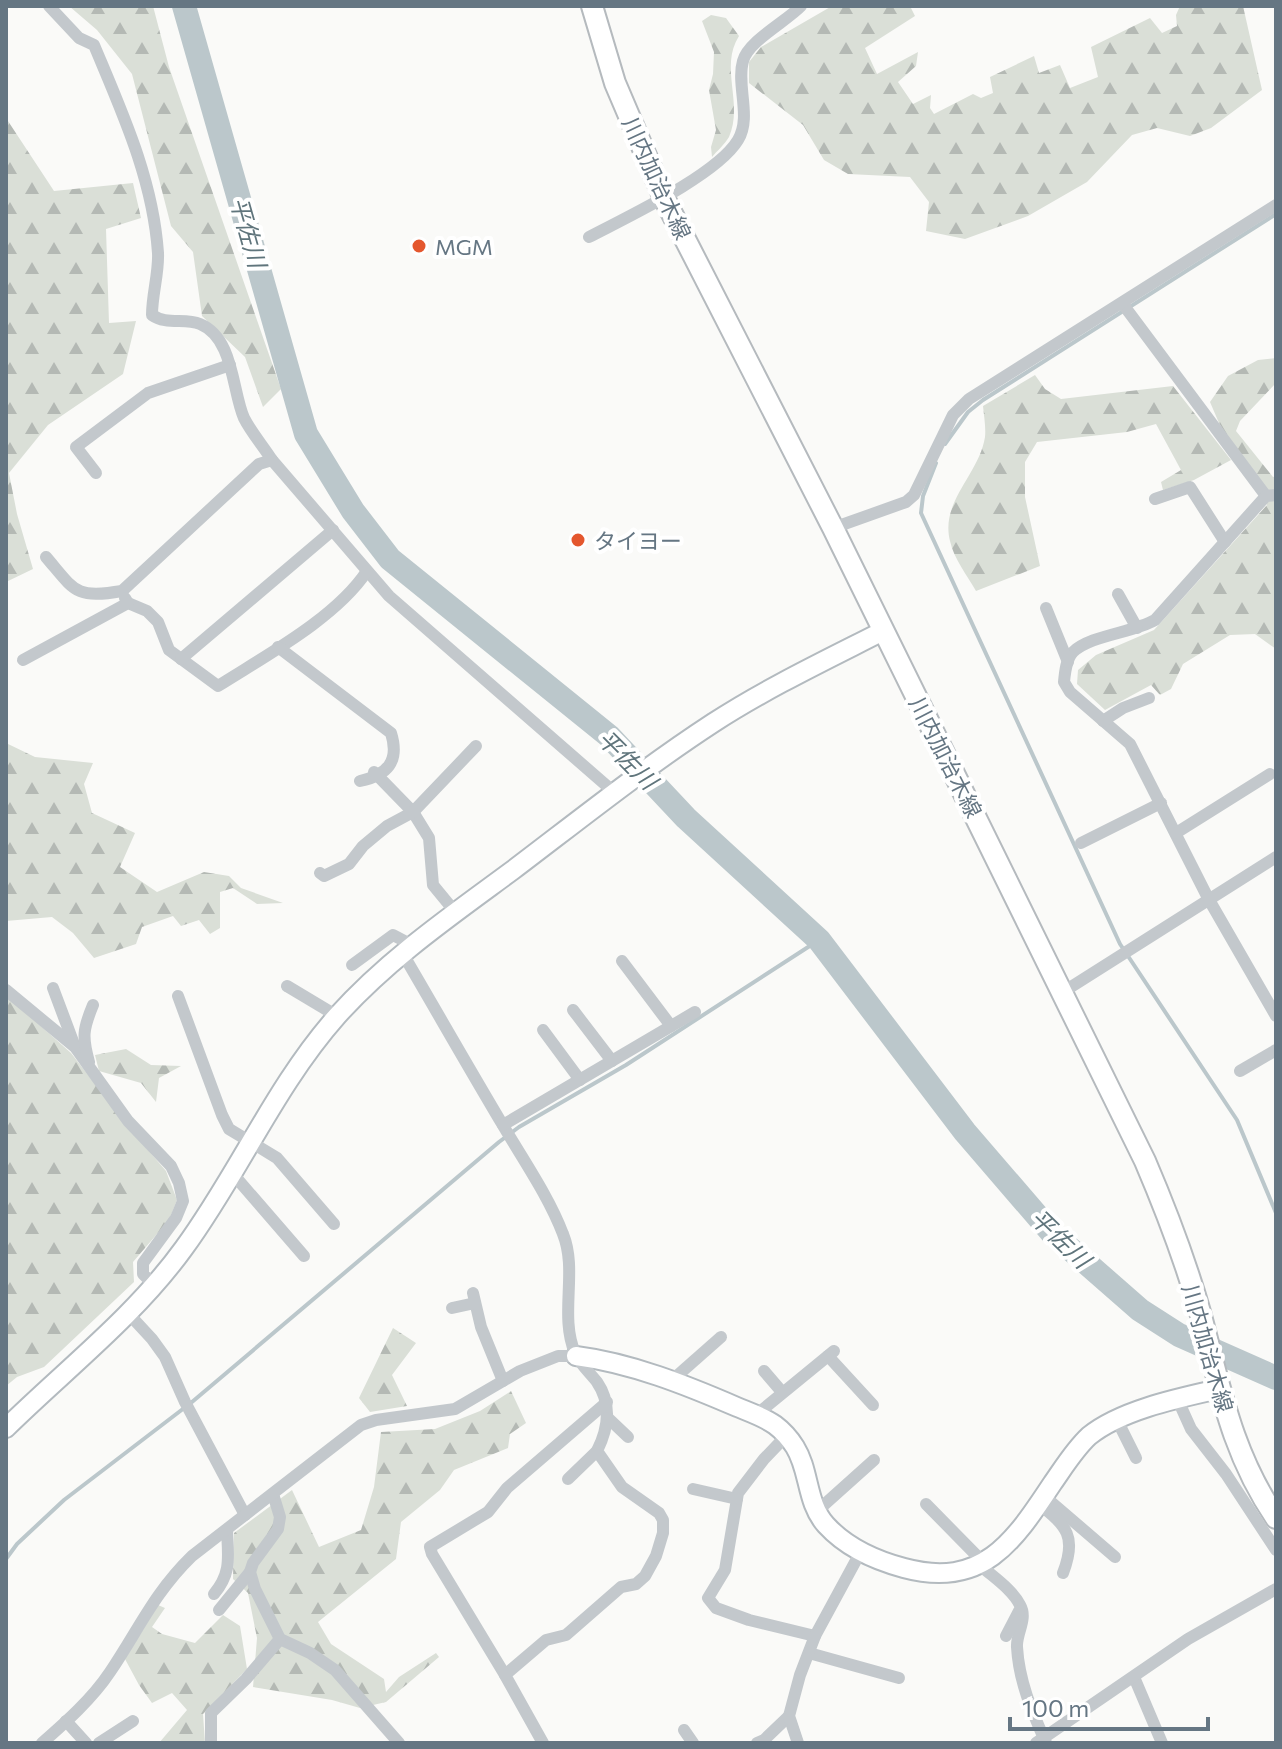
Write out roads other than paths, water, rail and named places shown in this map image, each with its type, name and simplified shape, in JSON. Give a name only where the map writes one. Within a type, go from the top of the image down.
[{"type":"main road","name":"川内加治木線","points":[[592,6],[628,118],[664,198],[833,528],[1145,1161],[1168,1217],[1199,1309],[1217,1383],[1240,1455],[1276,1518]]},
{"type":"street","points":[[49,6],[79,38],[94,45],[131,135],[143,172],[158,255],[152,315],[158,319],[200,324],[214,336],[230,365],[244,417],[272,460],[389,596],[618,791]]},
{"type":"street","points":[[589,237],[664,198],[727,155],[740,138],[743,60],[752,47],[801,6]]},
{"type":"street","points":[[833,528],[906,502],[914,495],[953,415],[969,399],[1125,307],[1276,205]]},
{"type":"street","points":[[1125,307],[1271,496],[1155,620],[1089,643],[1072,653],[1064,682],[1070,692],[1130,744],[1208,898],[1272,999],[1276,1016]]},
{"type":"street","points":[[96,473],[76,447],[98,428],[148,393],[230,365]]},
{"type":"street","points":[[23,660],[125,597],[259,464],[272,460]]},
{"type":"street","points":[[1155,499],[1190,487],[1225,542]]},
{"type":"street","points":[[181,659],[333,530]]},
{"type":"street","points":[[46,557],[70,586],[82,594],[125,597],[147,611],[158,622],[169,650],[218,686],[308,628],[358,584],[367,571]]},
{"type":"street","points":[[1118,594],[1137,628]]},
{"type":"street","points":[[1046,608],[1068,662]]},
{"type":"street","points":[[6,1428],[154,1285],[204,1221],[300,1064],[337,1016],[408,950],[664,756],[743,706],[883,631]]},
{"type":"street","points":[[278,647],[391,733],[396,749],[391,762],[360,781]]},
{"type":"street","points":[[1103,721],[1123,708],[1149,698]]},
{"type":"street","points":[[320,873],[330,875],[349,864],[363,846],[387,826],[413,812],[476,746]]},
{"type":"street","points":[[376,774],[413,812],[429,838],[433,885],[456,913]]},
{"type":"street","points":[[1176,833],[1270,774]]},
{"type":"street","points":[[1081,843],[1161,803]]},
{"type":"street","points":[[1063,992],[1276,857]]},
{"type":"street","points":[[352,965],[393,935],[408,950],[563,1233],[568,1251],[568,1325],[576,1356],[599,1385],[607,1402],[608,1418],[604,1438],[597,1451],[568,1479]]},
{"type":"street","points":[[622,961],[671,1026]]},
{"type":"street","points":[[287,986],[337,1016]]},
{"type":"street","points":[[53,988],[75,1047],[128,1121],[171,1166],[179,1183],[183,1201],[176,1218],[143,1263],[143,1274],[154,1285]]},
{"type":"street","points":[[6,990],[75,1047]]},
{"type":"street","points":[[178,996],[229,1129],[277,1158],[334,1224]]},
{"type":"street","points":[[92,1073],[83,1041],[93,1005]]},
{"type":"street","points":[[573,1010],[612,1061]]},
{"type":"street","points":[[507,1132],[580,1080],[695,1012]]},
{"type":"street","points":[[543,1030],[580,1080]]},
{"type":"street","points":[[1240,1071],[1276,1050]]},
{"type":"street","points":[[233,1174],[304,1256]]},
{"type":"street","points":[[452,1308],[474,1298],[481,1327],[503,1381]]},
{"type":"street","points":[[127,1312],[165,1357],[187,1406],[245,1515]]},
{"type":"street","points":[[670,1382],[721,1337]]},
{"type":"street","points":[[756,1415],[831,1353],[873,1405]]},
{"type":"street","points":[[42,1743],[109,1674],[162,1588],[192,1556],[361,1425],[376,1420],[455,1409],[520,1371],[558,1356],[601,1359],[670,1382],[774,1424],[787,1435],[797,1450],[816,1512],[833,1533],[860,1553],[917,1572],[950,1574],[973,1570],[1013,1537],[1075,1450],[1090,1435],[1117,1420],[1217,1383]]},
{"type":"street","points":[[764,1371],[782,1392]]},
{"type":"street","points":[[1177,1398],[1191,1429],[1226,1474],[1276,1550]]},
{"type":"street","points":[[543,1743],[430,1547],[488,1512],[507,1488],[607,1402]]},
{"type":"street","points":[[608,1418],[628,1437]]},
{"type":"street","points":[[1117,1420],[1136,1458]]},
{"type":"street","points":[[787,1435],[738,1493],[725,1570],[708,1598],[716,1608],[749,1620],[815,1636]]},
{"type":"street","points":[[505,1675],[546,1640],[566,1635],[621,1587],[636,1584],[645,1576],[656,1556],[663,1533],[663,1520],[659,1513],[622,1487],[597,1451]]},
{"type":"street","points":[[816,1512],[874,1460]]},
{"type":"street","points":[[693,1489],[737,1499]]},
{"type":"street","points":[[219,1610],[250,1572],[278,1529],[280,1517],[273,1494]]},
{"type":"street","points":[[1042,1500],[1115,1557]]},
{"type":"street","points":[[1042,1500],[1068,1533],[1070,1556],[1063,1573]]},
{"type":"street","points":[[926,1504],[1022,1606],[1024,1616],[1016,1643],[1023,1690],[1042,1742],[1188,1639],[1276,1589]]},
{"type":"street","points":[[214,1594],[225,1580],[228,1568],[227,1530]]},
{"type":"street","points":[[757,1743],[789,1716],[815,1636],[860,1553]]},
{"type":"street","points":[[250,1572],[280,1639],[310,1653],[335,1670],[399,1743]]},
{"type":"street","points":[[1006,1636],[1022,1606]]},
{"type":"street","points":[[211,1743],[211,1713],[246,1679],[280,1639]]},
{"type":"street","points":[[809,1653],[899,1678]]},
{"type":"street","points":[[1134,1677],[1162,1743]]},
{"type":"street","points":[[789,1716],[798,1743]]},
{"type":"street","points":[[66,1721],[86,1743]]},
{"type":"street","points":[[99,1743],[133,1721]]},
{"type":"street","points":[[684,1730],[693,1743]]},
{"type":"waterway","name":"平佐川","points":[[184,6],[306,434],[353,511],[390,559],[609,736],[686,818],[819,940],[965,1132],[1052,1233],[1140,1310],[1179,1335],[1276,1378]]},
{"type":"waterway","points":[[945,444],[968,412],[983,400],[1276,214]]},
{"type":"waterway","points":[[936,463],[923,496],[921,513],[1120,944],[1237,1120],[1276,1213]]},
{"type":"waterway","points":[[6,1559],[17,1544],[64,1500],[192,1402],[499,1142],[519,1127],[626,1065],[819,940]]},
{"type":"place","name":"MGM","points":[[419,246]]},
{"type":"place","name":"タイヨー","points":[[578,540]]}]
